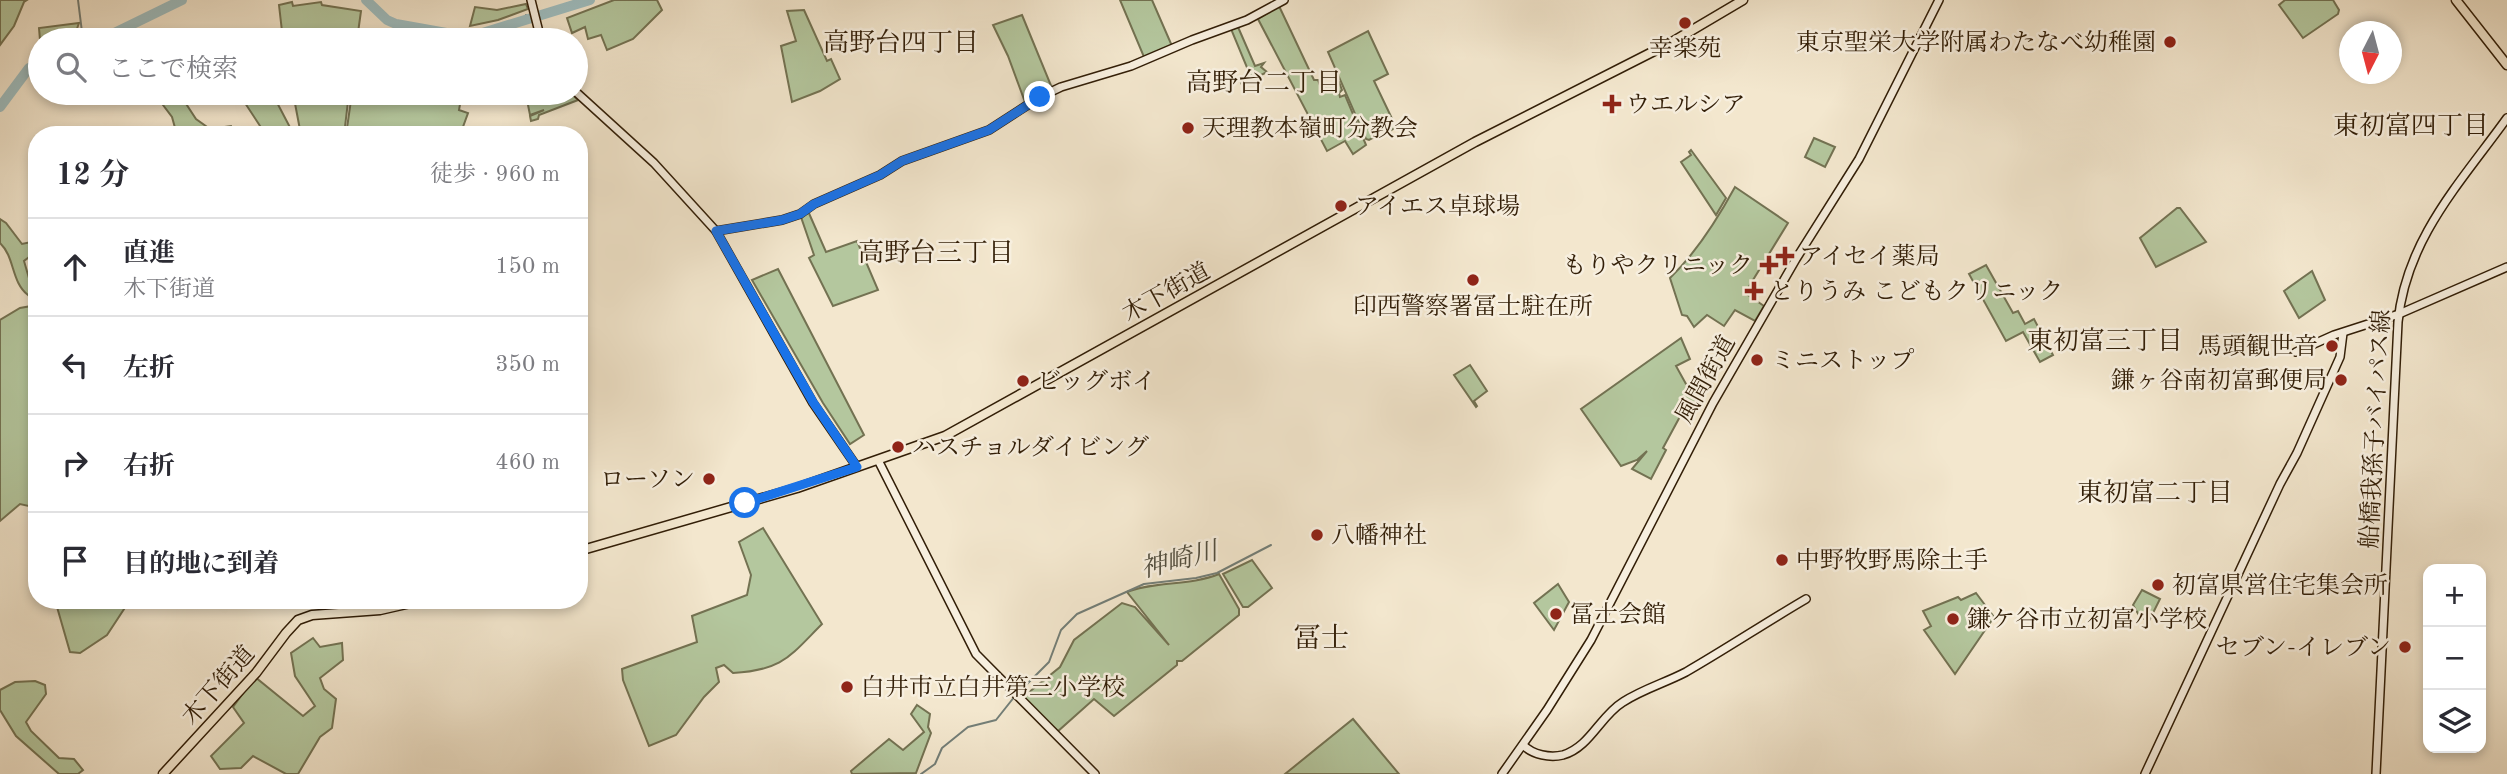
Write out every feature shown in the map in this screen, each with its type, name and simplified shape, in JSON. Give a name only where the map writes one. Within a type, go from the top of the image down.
[{"type":"main road","name":"木下街道","points":[[588,548],[782,493],[927,443],[968,424],[1502,127],[1672,41],[1743,0]]},
{"type":"main road","points":[[2456,0],[2507,65]]},
{"type":"main road","name":"木下街道","points":[[163,774],[256,673],[298,620],[312,615],[384,609]]},
{"type":"street","points":[[531,0],[537,28]]},
{"type":"street","points":[[716,231],[782,220],[800,214],[814,204],[880,175],[902,161],[989,130],[1060,87],[1131,66],[1247,20],[1284,0]]},
{"type":"street","name":"風間街道","points":[[1502,774],[1591,640],[1728,375],[1859,159],[1939,0]]},
{"type":"street","points":[[588,103],[654,163],[716,231],[813,402],[857,467]]},
{"type":"street","name":"船橋我孫子バイパス線","points":[[2376,774],[2399,314],[2409,269],[2428,227],[2507,118]]},
{"type":"street","points":[[2296,352],[2321,340],[2399,314],[2507,267]]},
{"type":"street","points":[[2144,774],[2340,358],[2343,334]]},
{"type":"street","points":[[878,460],[976,654],[1095,774]]},
{"type":"street","points":[[1523,745],[1534,753],[1555,756],[1574,750],[1586,741],[1620,704],[1637,693],[1683,673],[1806,599]]},
{"type":"green space","points":[[0,0],[27,0],[14,26],[0,45]]},
{"type":"green space","points":[[614,0],[657,0],[662,10],[633,39],[607,50],[601,35],[588,39],[588,28],[570,28],[567,18]]},
{"type":"green space","points":[[1120,0],[1152,0],[1172,46],[1144,57]]},
{"type":"green space","points":[[2285,0],[2333,0],[2339,10],[2338,14],[2303,38],[2279,5]]},
{"type":"green space","points":[[321,2],[322,5],[361,11],[359,28],[282,28],[279,5]]},
{"type":"green space","points":[[526,4],[528,9],[498,20],[470,26],[475,7],[497,10]]},
{"type":"green space","points":[[1279,6],[1314,80],[1318,80],[1321,88],[1339,82],[1342,90],[1340,97],[1345,95],[1366,145],[1353,154],[1345,141],[1327,151],[1258,19]]},
{"type":"green space","points":[[804,10],[827,61],[831,59],[840,79],[820,91],[792,102],[781,46],[796,41],[787,11]]},
{"type":"green space","points":[[1022,15],[1052,88],[1025,102],[993,25]]},
{"type":"green space","points":[[79,23],[77,28],[39,28]]},
{"type":"green space","points":[[1238,27],[1255,66],[1264,63],[1261,67],[1267,72],[1242,85],[1241,83],[1251,77],[1231,29]]},
{"type":"green space","points":[[1368,31],[1388,74],[1374,81],[1396,127],[1369,140],[1366,139],[1328,52]]},
{"type":"green space","points":[[163,105],[187,105],[196,119],[206,126],[174,126],[172,117]]},
{"type":"green space","points":[[246,105],[278,105],[289,126],[260,126]]},
{"type":"green space","points":[[295,105],[348,105],[345,126],[299,126]]},
{"type":"green space","points":[[350,105],[460,105],[459,110],[468,113],[463,126],[347,126]]},
{"type":"green space","points":[[528,105],[565,105],[531,121],[530,116],[544,110],[530,115]]},
{"type":"green space","points":[[1814,138],[1835,147],[1825,167],[1805,157]]},
{"type":"green space","points":[[1691,150],[1726,198],[1716,215],[1681,162],[1691,155]]},
{"type":"green space","points":[[1735,187],[1788,223],[1745,293],[1764,306],[1755,321],[1735,310],[1724,326],[1707,315],[1694,327],[1687,316],[1682,315],[1670,278],[1706,235]]},
{"type":"green space","points":[[2180,208],[2206,242],[2156,267],[2140,238]]},
{"type":"green space","points":[[808,211],[826,252],[857,241],[878,290],[833,306],[809,258],[814,255],[801,217]]},
{"type":"green space","points":[[0,219],[22,244],[28,243],[28,258],[24,261],[28,275],[28,295],[19,283],[0,243]]},
{"type":"green space","points":[[1986,265],[2013,313],[2018,311],[2025,324],[2034,319],[2053,355],[2040,362],[2023,332],[2006,341],[1969,274]]},
{"type":"green space","points":[[778,269],[864,435],[850,444],[823,403],[752,280]]},
{"type":"green space","points":[[2312,271],[2325,300],[2299,318],[2284,291]]},
{"type":"green space","points":[[28,307],[28,506],[20,504],[0,521],[0,320],[20,308]]},
{"type":"green space","points":[[1681,338],[1690,359],[1676,366],[1696,402],[1683,411],[1663,448],[1666,450],[1651,479],[1632,469],[1647,451],[1637,460],[1621,466],[1581,409]]},
{"type":"green space","points":[[1470,365],[1487,391],[1474,401],[1476,407],[1454,375]]},
{"type":"green space","points":[[763,528],[822,624],[793,653],[774,665],[733,673],[724,665],[716,668],[719,682],[704,697],[676,735],[649,746],[623,680],[622,669],[697,642],[692,616],[747,595],[751,575],[739,542]]},
{"type":"green space","points":[[1252,560],[1272,588],[1248,607],[1243,607],[1223,574]]},
{"type":"green space","points":[[1219,574],[1239,609],[1239,615],[1182,661],[1177,661],[1177,665],[1114,716],[1094,699],[1057,732],[1023,697],[1060,667],[1074,640],[1122,603],[1135,607],[1169,645],[1127,592]]},
{"type":"green space","points":[[1558,584],[1569,602],[1554,630],[1534,603]]},
{"type":"green space","points":[[2142,590],[2160,599],[2149,621],[2140,617],[2133,605]]},
{"type":"green space","points":[[1976,593],[1994,617],[1955,674],[1924,630],[1931,626],[1923,611]]},
{"type":"green space","points":[[58,609],[124,609],[107,635],[80,653],[70,652]]},
{"type":"green space","points":[[313,638],[320,647],[342,643],[343,660],[320,678],[324,689],[336,699],[332,728],[320,737],[298,774],[286,774],[253,756],[241,768],[220,769],[211,756],[244,723],[233,707],[255,677],[303,716],[315,706],[295,676],[291,653]]},
{"type":"green space","points":[[35,681],[45,685],[46,694],[26,722],[31,731],[59,758],[74,759],[83,770],[78,774],[59,774],[16,736],[0,710],[0,690],[15,682]]},
{"type":"green space","points":[[917,705],[930,714],[928,727],[931,733],[916,773],[852,774],[851,771],[889,739],[903,750],[924,732],[911,714]]},
{"type":"green space","points":[[1353,719],[1399,774],[1285,774]]},
{"type":"waterway","points":[[78,0],[82,28]]},
{"type":"waterway","points":[[125,28],[182,0]]},
{"type":"waterway","points":[[366,0],[387,20],[418,28]]},
{"type":"waterway","points":[[499,28],[590,0]]},
{"type":"waterway","points":[[526,15],[528,20]]},
{"type":"waterway","points":[[0,107],[28,69]]},
{"type":"waterway","name":"神崎川","points":[[1019,692],[1049,662],[1061,630],[1077,614],[1144,584],[1217,573],[1271,545]]},
{"type":"waterway","name":"神崎川","points":[[921,774],[935,764],[942,748],[968,727],[996,720],[1015,696]]},
{"type":"place","name":"幸楽苑","points":[[1685,23]]},
{"type":"place","name":"東京聖栄大学附属わたなべ幼稚園","points":[[2170,42]]},
{"type":"place","name":"ウエルシア","points":[[1612,104]]},
{"type":"place","name":"天理教本嶺町分教会","points":[[1188,128]]},
{"type":"place","name":"アイエス卓球場","points":[[1341,206]]},
{"type":"place","name":"アイセイ薬局","points":[[1785,256]]},
{"type":"place","name":"もりやクリニック","points":[[1769,265]]},
{"type":"place","name":"印西警察署冨士駐在所","points":[[1473,280]]},
{"type":"place","name":"とりうみ こどもクリニック","points":[[1754,291]]},
{"type":"place","name":"馬頭観世音","points":[[2332,346]]},
{"type":"place","name":"ミニストップ","points":[[1757,360]]},
{"type":"place","name":"鎌ヶ谷南初富郵便局","points":[[2341,380]]},
{"type":"place","name":"ビッグボイ","points":[[1023,381]]},
{"type":"place","name":"ハスチョルダイビング","points":[[898,447]]},
{"type":"place","name":"ローソン","points":[[709,479]]},
{"type":"place","name":"八幡神社","points":[[1317,535]]},
{"type":"place","name":"中野牧野馬除土手","points":[[1782,560]]},
{"type":"place","name":"初富県営住宅集会所","points":[[2158,585]]},
{"type":"place","name":"冨士会館","points":[[1556,614]]},
{"type":"place","name":"鎌ケ谷市立初富小学校","points":[[1953,619]]},
{"type":"place","name":"セブン-イレブン","points":[[2405,647]]},
{"type":"place","name":"白井市立白井第三小学校","points":[[847,687]]},
{"type":"district","name":"高野台四丁目","points":[[901,42]]},
{"type":"district","name":"高野台二丁目","points":[[1264,82]]},
{"type":"district","name":"東初富四丁目","points":[[2411,125]]},
{"type":"district","name":"高野台三丁目","points":[[936,252]]},
{"type":"district","name":"東初富三丁目","points":[[2105,340]]},
{"type":"district","name":"東初富二丁目","points":[[2155,492]]},
{"type":"district","name":"冨士","points":[[1321,637]]},
{"type":"route","points":[[745,503],[857,467],[813,402],[716,231],[782,220],[800,214],[814,204],[880,175],[902,161],[989,130],[1040,97]]}]
